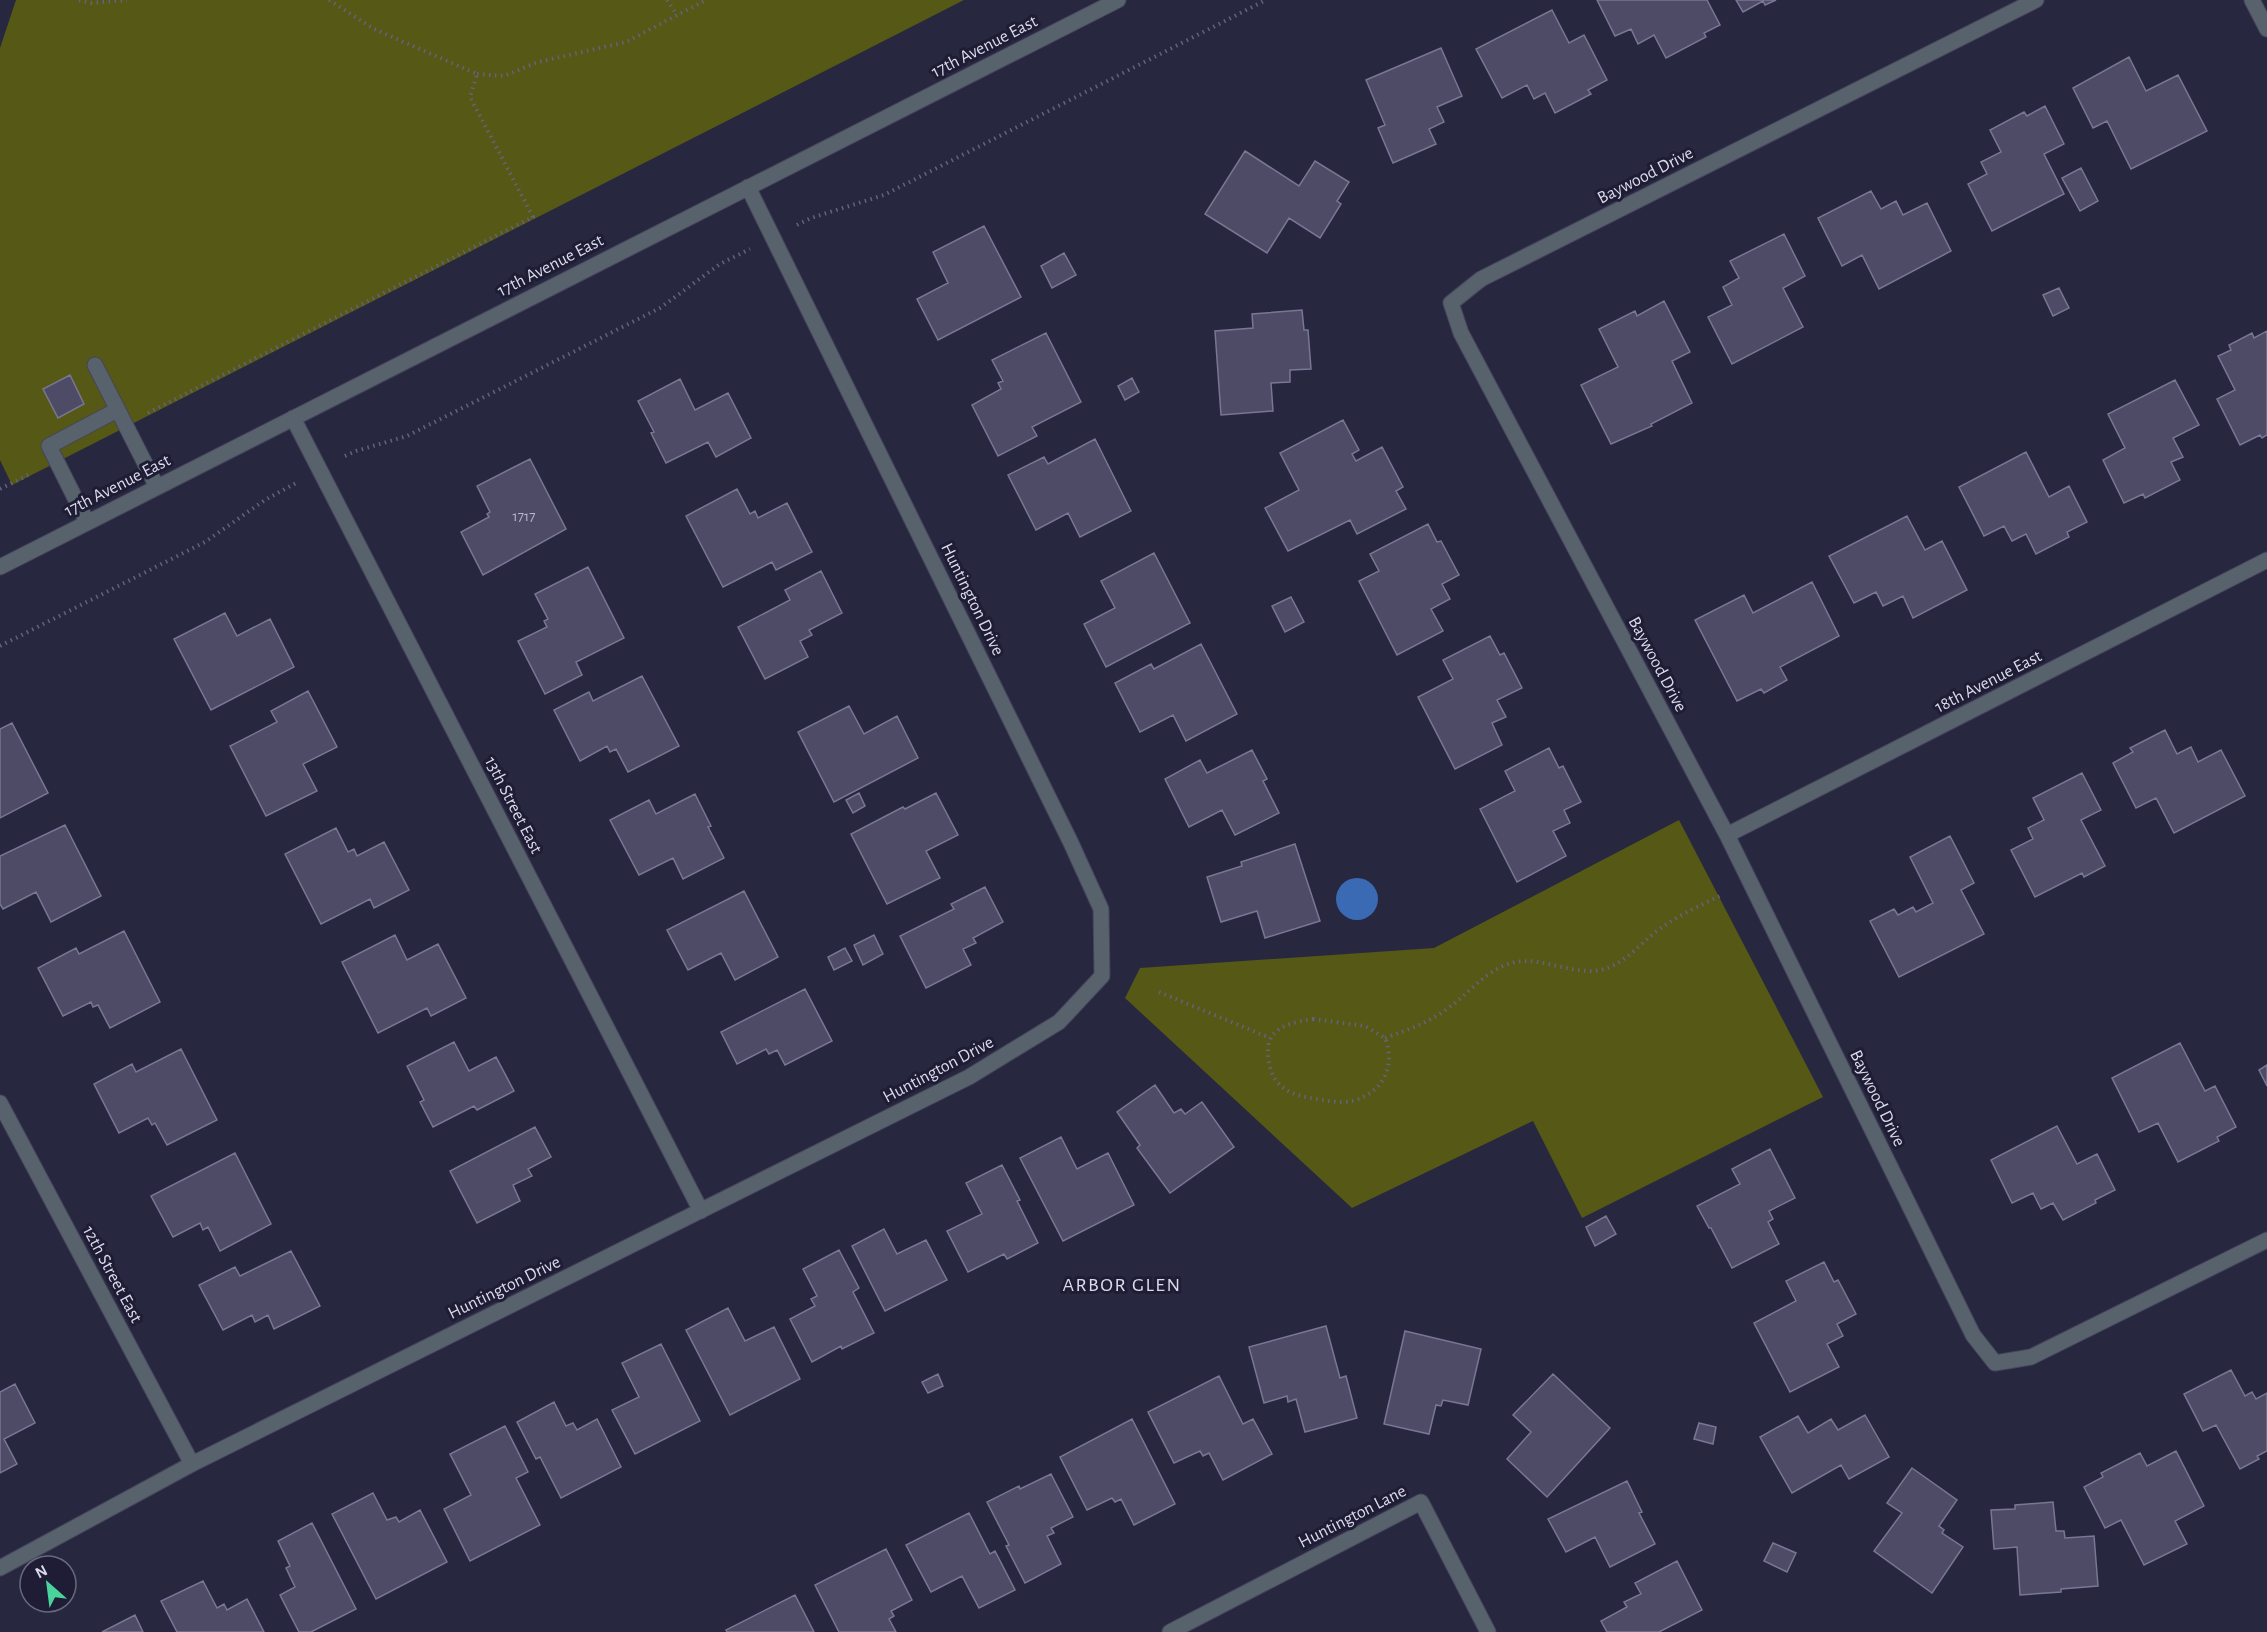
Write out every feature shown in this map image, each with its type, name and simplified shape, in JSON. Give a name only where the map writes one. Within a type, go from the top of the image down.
[{"type":"street","name":"17th Avenue East","points":[[0,567],[1118,0]]},
{"type":"street","name":"Baywood Drive","points":[[2036,0],[1481,279],[1451,303],[1461,333],[1727,836],[1973,1335],[1995,1363],[2031,1357],[2267,1239]]},
{"type":"street","points":[[2252,0],[2267,29]]},
{"type":"street","name":"Huntington Drive","points":[[0,1568],[192,1464],[969,1077],[1059,1022],[1102,976],[1101,909],[1066,832],[748,187]]},
{"type":"street","points":[[94,365],[157,487]]},
{"type":"street","points":[[87,522],[49,446],[117,410]]},
{"type":"street","name":"13th Street East","points":[[293,418],[701,1211]]},
{"type":"street","name":"18th Avenue East","points":[[1727,836],[2267,560]]},
{"type":"street","name":"12th Street East","points":[[0,1103],[192,1464]]},
{"type":"street","name":"Huntington Lane","points":[[1170,1632],[1421,1502],[1488,1632]]},
{"type":"path","points":[[79,0],[91,3],[127,0]]},
{"type":"path","points":[[329,0],[374,29],[477,74],[504,76],[538,62],[626,42],[706,0]]},
{"type":"path","points":[[667,0],[677,15]]},
{"type":"path","points":[[811,218],[884,195],[1266,0]]},
{"type":"path","points":[[125,424],[533,217],[470,97],[477,74]]},
{"type":"path","points":[[356,451],[407,436],[660,308],[720,264]]},
{"type":"path","points":[[0,489],[56,460]]},
{"type":"path","points":[[0,646],[205,542],[265,500]]},
{"type":"path","points":[[1385,1038],[1424,1024],[1449,1008],[1502,966],[1528,959],[1574,969],[1600,970],[1624,958],[1662,927],[1720,896]]},
{"type":"path","points":[[1160,992],[1270,1038]]},
{"type":"path","points":[[1313,1019],[1365,1026],[1385,1038],[1389,1054],[1389,1068],[1385,1078],[1376,1089],[1350,1101],[1320,1100],[1288,1092],[1277,1083],[1270,1071],[1268,1058],[1270,1038],[1278,1029],[1293,1022],[1313,1019]]},
{"type":"shaded area","points":[[16,0],[964,0],[12,485],[0,460],[0,48]]},
{"type":"shaded area","points":[[1679,820],[1823,1097],[1582,1218],[1533,1121],[1352,1208],[1125,998],[1140,968],[1434,948]]},
{"type":"water","points":[[1357,878],[1372,884],[1378,899],[1372,914],[1357,920],[1342,914],[1336,899],[1342,884]]},
{"type":"building","points":[[1597,0],[1707,0],[1720,25],[1704,33],[1706,37],[1666,58],[1654,35],[1638,44],[1631,29],[1615,36]]},
{"type":"building","points":[[1736,0],[1776,0],[1765,5],[1763,1],[1743,12]]},
{"type":"building","points":[[1552,10],[1569,43],[1584,35],[1607,80],[1588,90],[1591,94],[1555,113],[1545,93],[1534,99],[1527,85],[1502,98],[1476,49]]},
{"type":"building","points":[[1441,48],[1462,96],[1437,107],[1444,122],[1429,129],[1436,144],[1393,163],[1378,128],[1385,125],[1366,80]]},
{"type":"building","points":[[2129,57],[2146,91],[2178,75],[2207,131],[2131,169],[2107,121],[2093,128],[2073,88]]},
{"type":"building","points":[[2045,106],[2064,144],[2044,154],[2064,194],[1992,231],[1968,184],[1987,174],[1981,162],[2001,152],[1990,130],[2024,112],[2027,116]]},
{"type":"building","points":[[1245,151],[1299,186],[1315,161],[1349,182],[1337,201],[1341,204],[1320,238],[1289,218],[1267,253],[1205,214]]},
{"type":"building","points":[[2081,168],[2098,201],[2080,211],[2062,178]]},
{"type":"building","points":[[1871,191],[1881,209],[1896,201],[1903,215],[1927,203],[1951,251],[1879,289],[1862,255],[1842,266],[1818,218]]},
{"type":"building","points":[[984,226],[1021,297],[938,340],[917,299],[948,283],[933,252]]},
{"type":"building","points":[[1784,234],[1805,276],[1783,288],[1803,327],[1732,364],[1708,317],[1732,305],[1723,287],[1739,278],[1730,261]]},
{"type":"building","points":[[1064,253],[1076,275],[1052,288],[1041,266]]},
{"type":"building","points":[[2059,288],[2069,308],[2053,316],[2043,295]]},
{"type":"building","points":[[1664,301],[1690,352],[1672,361],[1692,403],[1651,424],[1652,426],[1611,444],[1581,385],[1618,367],[1599,329],[1635,311],[1637,316]]},
{"type":"building","points":[[1302,310],[1304,330],[1308,330],[1311,369],[1290,370],[1290,382],[1271,383],[1273,411],[1221,415],[1215,331],[1253,328],[1252,314]]},
{"type":"building","points":[[2267,331],[2267,435],[2262,438],[2260,435],[2240,445],[2217,399],[2235,390],[2218,356],[2231,350],[2229,345],[2252,333],[2254,338]]},
{"type":"building","points":[[1046,333],[1081,402],[1032,427],[1037,436],[998,456],[972,405],[1001,389],[998,383],[1003,381],[992,360]]},
{"type":"building","points":[[70,375],[84,404],[58,418],[43,389]]},
{"type":"building","points":[[1132,378],[1139,392],[1125,400],[1118,386]]},
{"type":"building","points":[[680,379],[695,410],[728,393],[751,438],[716,457],[708,442],[666,463],[651,433],[654,432],[638,401]]},
{"type":"building","points":[[2175,380],[2199,425],[2173,438],[2183,457],[2171,462],[2180,480],[2145,498],[2143,494],[2124,503],[2103,460],[2125,448],[2108,414]]},
{"type":"building","points":[[1343,420],[1359,450],[1352,454],[1356,461],[1382,447],[1403,487],[1396,491],[1406,509],[1357,534],[1350,520],[1288,551],[1265,508],[1299,490],[1280,453]]},
{"type":"building","points":[[1095,439],[1131,511],[1080,537],[1068,513],[1036,530],[1008,475],[1044,457],[1048,464]]},
{"type":"building","points":[[2026,452],[2049,497],[2069,486],[2087,522],[2067,532],[2069,537],[2036,554],[2026,534],[2012,541],[2004,526],[1984,536],[1959,487]]},
{"type":"building","points":[[530,459],[566,529],[483,575],[461,532],[489,517],[487,514],[490,512],[477,486]]},
{"type":"building","points":[[737,489],[750,514],[755,511],[758,518],[787,503],[812,552],[776,570],[772,562],[723,587],[686,516]]},
{"type":"building","points":[[1907,516],[1925,550],[1942,541],[1967,590],[1913,618],[1903,596],[1883,606],[1876,592],[1854,603],[1829,556]]},
{"type":"building","points":[[1428,524],[1437,542],[1441,541],[1459,575],[1442,584],[1450,599],[1431,609],[1443,631],[1397,655],[1359,581],[1379,571],[1370,554]]},
{"type":"building","points":[[1154,553],[1190,623],[1106,667],[1084,624],[1115,608],[1101,581]]},
{"type":"building","points":[[588,567],[624,638],[576,662],[582,675],[545,694],[518,641],[547,627],[544,621],[548,619],[535,594]]},
{"type":"building","points":[[821,571],[842,613],[809,630],[812,635],[800,641],[808,657],[765,679],[738,627],[790,600],[785,590]]},
{"type":"building","points":[[1812,582],[1839,636],[1780,667],[1787,680],[1764,693],[1761,689],[1737,701],[1695,620],[1744,595],[1753,613]]},
{"type":"building","points":[[1291,597],[1304,622],[1285,632],[1272,606]]},
{"type":"building","points":[[225,613],[237,636],[270,619],[294,667],[211,710],[174,639]]},
{"type":"building","points":[[1490,636],[1500,655],[1504,653],[1522,688],[1497,700],[1506,717],[1492,723],[1502,745],[1455,769],[1418,697],[1453,679],[1443,660]]},
{"type":"building","points":[[1201,644],[1237,714],[1186,741],[1173,715],[1140,732],[1115,683],[1151,664],[1154,669]]},
{"type":"building","points":[[642,676],[679,746],[628,772],[616,749],[610,752],[607,746],[580,761],[554,710],[589,692],[593,701]]},
{"type":"building","points":[[308,691],[337,747],[303,764],[317,791],[266,816],[230,746],[277,722],[271,711]]},
{"type":"building","points":[[849,706],[864,734],[897,716],[918,758],[834,802],[798,732]]},
{"type":"building","points":[[12,723],[48,793],[0,818],[0,729]]},
{"type":"building","points":[[2165,730],[2177,754],[2191,747],[2198,762],[2221,750],[2245,796],[2174,833],[2156,798],[2136,808],[2113,763],[2133,752],[2130,748]]},
{"type":"building","points":[[1549,748],[1559,768],[1563,766],[1581,802],[1564,810],[1570,823],[1553,831],[1566,856],[1517,882],[1480,809],[1515,791],[1505,771]]},
{"type":"building","points":[[1252,750],[1267,779],[1263,781],[1279,813],[1235,835],[1222,810],[1189,827],[1165,779],[1200,760],[1207,773]]},
{"type":"building","points":[[2082,773],[2101,810],[2081,820],[2105,866],[2084,877],[2082,873],[2035,897],[2011,850],[2033,839],[2028,828],[2044,820],[2033,798]]},
{"type":"building","points":[[859,793],[865,806],[853,813],[846,800]]},
{"type":"building","points":[[936,793],[958,835],[926,851],[940,878],[887,904],[851,834]]},
{"type":"building","points":[[695,794],[724,858],[683,879],[673,858],[639,875],[610,820],[649,800],[656,814]]},
{"type":"building","points":[[65,825],[101,896],[51,922],[36,892],[3,909],[0,904],[0,856]]},
{"type":"building","points":[[336,828],[348,852],[354,849],[357,856],[384,842],[409,890],[374,908],[370,899],[321,924],[285,854]]},
{"type":"building","points":[[1950,836],[1974,883],[1961,890],[1984,934],[1899,977],[1870,921],[1894,909],[1898,915],[1913,907],[1916,912],[1933,903],[1910,857]]},
{"type":"building","points":[[1295,844],[1320,921],[1265,938],[1257,911],[1221,922],[1207,877],[1242,866],[1241,862]]},
{"type":"building","points":[[985,887],[1003,922],[973,938],[976,943],[963,949],[971,965],[926,988],[900,936],[954,909],[951,904]]},
{"type":"building","points":[[744,891],[778,957],[735,980],[721,953],[688,970],[667,930]]},
{"type":"building","points":[[124,931],[160,1002],[110,1028],[98,1005],[93,1007],[91,1002],[63,1016],[38,968],[76,948],[79,954]]},
{"type":"building","points":[[395,935],[407,960],[438,944],[466,998],[431,1016],[427,1008],[378,1033],[342,962]]},
{"type":"building","points":[[874,935],[883,954],[863,965],[854,945]]},
{"type":"building","points":[[845,948],[852,961],[834,970],[828,957]]},
{"type":"building","points":[[805,989],[832,1041],[785,1065],[777,1050],[769,1054],[766,1049],[737,1064],[721,1032]]},
{"type":"building","points":[[454,1042],[469,1071],[496,1057],[514,1091],[477,1110],[474,1106],[433,1127],[420,1102],[424,1100],[407,1066]]},
{"type":"building","points":[[2180,1043],[2205,1091],[2215,1086],[2236,1127],[2217,1137],[2219,1141],[2178,1162],[2158,1123],[2139,1132],[2112,1078]]},
{"type":"building","points":[[181,1049],[217,1120],[167,1145],[155,1123],[152,1125],[148,1118],[119,1133],[94,1084],[132,1064],[136,1072]]},
{"type":"building","points":[[2267,1065],[2267,1086],[2259,1070]]},
{"type":"building","points":[[1155,1085],[1174,1113],[1181,1109],[1185,1114],[1202,1102],[1234,1147],[1170,1193],[1137,1148],[1140,1145],[1117,1112]]},
{"type":"building","points":[[2057,1126],[2077,1164],[2097,1154],[2115,1190],[2063,1220],[2053,1203],[2041,1209],[2033,1193],[2012,1203],[1991,1160]]},
{"type":"building","points":[[535,1127],[551,1157],[528,1169],[532,1176],[513,1185],[520,1201],[477,1223],[450,1171]]},
{"type":"building","points":[[1061,1137],[1077,1169],[1108,1153],[1134,1205],[1063,1241],[1020,1158]]},
{"type":"building","points":[[1770,1149],[1795,1198],[1769,1211],[1773,1219],[1768,1222],[1779,1244],[1732,1268],[1697,1206],[1740,1184],[1732,1169]]},
{"type":"building","points":[[235,1153],[271,1224],[220,1251],[208,1227],[203,1230],[200,1223],[173,1237],[151,1196]]},
{"type":"building","points":[[1002,1165],[1038,1243],[1007,1259],[1004,1254],[968,1272],[947,1231],[982,1214],[966,1183]]},
{"type":"building","points":[[1606,1216],[1616,1234],[1595,1246],[1586,1227]]},
{"type":"building","points":[[884,1229],[897,1254],[926,1240],[947,1280],[885,1311],[852,1246]]},
{"type":"building","points":[[839,1250],[859,1288],[853,1292],[874,1333],[842,1349],[841,1346],[812,1362],[790,1319],[815,1306],[811,1299],[817,1296],[803,1269]]},
{"type":"building","points":[[291,1251],[320,1306],[274,1329],[268,1315],[255,1322],[252,1315],[223,1330],[199,1285],[235,1267],[240,1276]]},
{"type":"building","points":[[1824,1262],[1834,1282],[1838,1280],[1856,1314],[1837,1324],[1843,1336],[1827,1344],[1839,1367],[1790,1392],[1754,1323],[1796,1301],[1786,1281]]},
{"type":"building","points":[[728,1308],[745,1341],[774,1327],[800,1379],[730,1415],[686,1330]]},
{"type":"building","points":[[1326,1326],[1340,1378],[1346,1376],[1357,1418],[1305,1432],[1296,1399],[1288,1402],[1287,1396],[1264,1403],[1249,1347]]},
{"type":"building","points":[[1405,1331],[1481,1349],[1468,1405],[1443,1400],[1441,1406],[1436,1405],[1429,1434],[1384,1424]]},
{"type":"building","points":[[661,1344],[700,1421],[635,1454],[612,1410],[639,1397],[622,1363]]},
{"type":"building","points":[[2231,1370],[2245,1396],[2252,1392],[2256,1399],[2267,1393],[2267,1451],[2257,1456],[2259,1459],[2240,1469],[2216,1425],[2203,1431],[2184,1394]]},
{"type":"building","points":[[938,1374],[943,1386],[928,1393],[922,1382]]},
{"type":"building","points":[[1553,1374],[1610,1428],[1547,1497],[1507,1459],[1531,1432],[1513,1415]]},
{"type":"building","points":[[1219,1376],[1243,1424],[1253,1419],[1272,1454],[1223,1480],[1209,1453],[1203,1456],[1200,1451],[1174,1463],[1148,1412]]},
{"type":"building","points":[[15,1384],[35,1423],[4,1439],[17,1464],[0,1473],[0,1392]]},
{"type":"building","points":[[554,1402],[566,1426],[573,1423],[577,1430],[597,1419],[621,1467],[561,1498],[540,1457],[536,1459],[517,1422]]},
{"type":"building","points":[[1865,1415],[1889,1457],[1849,1479],[1841,1465],[1792,1493],[1760,1437],[1798,1416],[1808,1433],[1831,1419],[1838,1430]]},
{"type":"building","points":[[1132,1419],[1175,1504],[1134,1525],[1121,1499],[1115,1502],[1112,1498],[1087,1510],[1060,1457]]},
{"type":"building","points":[[1699,1423],[1716,1427],[1713,1444],[1694,1439]]},
{"type":"building","points":[[505,1426],[528,1472],[516,1478],[540,1525],[470,1561],[444,1509],[471,1495],[450,1454]]},
{"type":"building","points":[[2176,1451],[2204,1506],[2175,1521],[2187,1544],[2144,1565],[2121,1520],[2105,1528],[2084,1487],[2103,1477],[2101,1473],[2140,1453],[2147,1466]]},
{"type":"building","points":[[1912,1468],[1957,1500],[1939,1526],[1944,1530],[1942,1533],[1963,1547],[1932,1593],[1874,1551],[1902,1513],[1887,1503]]},
{"type":"building","points":[[1051,1474],[1073,1517],[1051,1528],[1054,1533],[1047,1536],[1061,1564],[1025,1583],[987,1502],[1019,1486],[1020,1489]]},
{"type":"building","points":[[1627,1481],[1642,1512],[1639,1513],[1655,1544],[1610,1567],[1595,1537],[1566,1552],[1548,1519]]},
{"type":"building","points":[[373,1493],[387,1520],[396,1517],[399,1522],[420,1510],[447,1562],[376,1599],[332,1514]]},
{"type":"building","points":[[2053,1502],[2056,1531],[2064,1531],[2065,1538],[2094,1536],[2098,1586],[2020,1595],[2017,1547],[1994,1549],[1991,1510],[2015,1509],[2015,1505]]},
{"type":"building","points":[[969,1513],[990,1554],[995,1551],[1015,1590],[979,1608],[962,1576],[931,1592],[906,1545]]},
{"type":"building","points":[[312,1523],[356,1609],[311,1632],[299,1632],[280,1595],[295,1587],[286,1568],[290,1566],[278,1541]]},
{"type":"building","points":[[1773,1543],[1796,1553],[1787,1572],[1764,1561]]},
{"type":"building","points":[[886,1549],[912,1600],[891,1611],[894,1616],[889,1619],[896,1632],[839,1632],[815,1585]]},
{"type":"building","points":[[1677,1561],[1702,1610],[1659,1632],[1607,1632],[1601,1621],[1627,1607],[1624,1602],[1641,1594],[1635,1583]]},
{"type":"building","points":[[203,1581],[217,1608],[224,1604],[227,1610],[247,1599],[264,1632],[177,1632],[161,1601]]},
{"type":"building","points":[[795,1595],[814,1632],[727,1632],[726,1630]]},
{"type":"building","points":[[135,1615],[143,1632],[102,1632]]},
{"type":"district","name":"ARBOR GLEN","points":[[1122,1284]]}]
